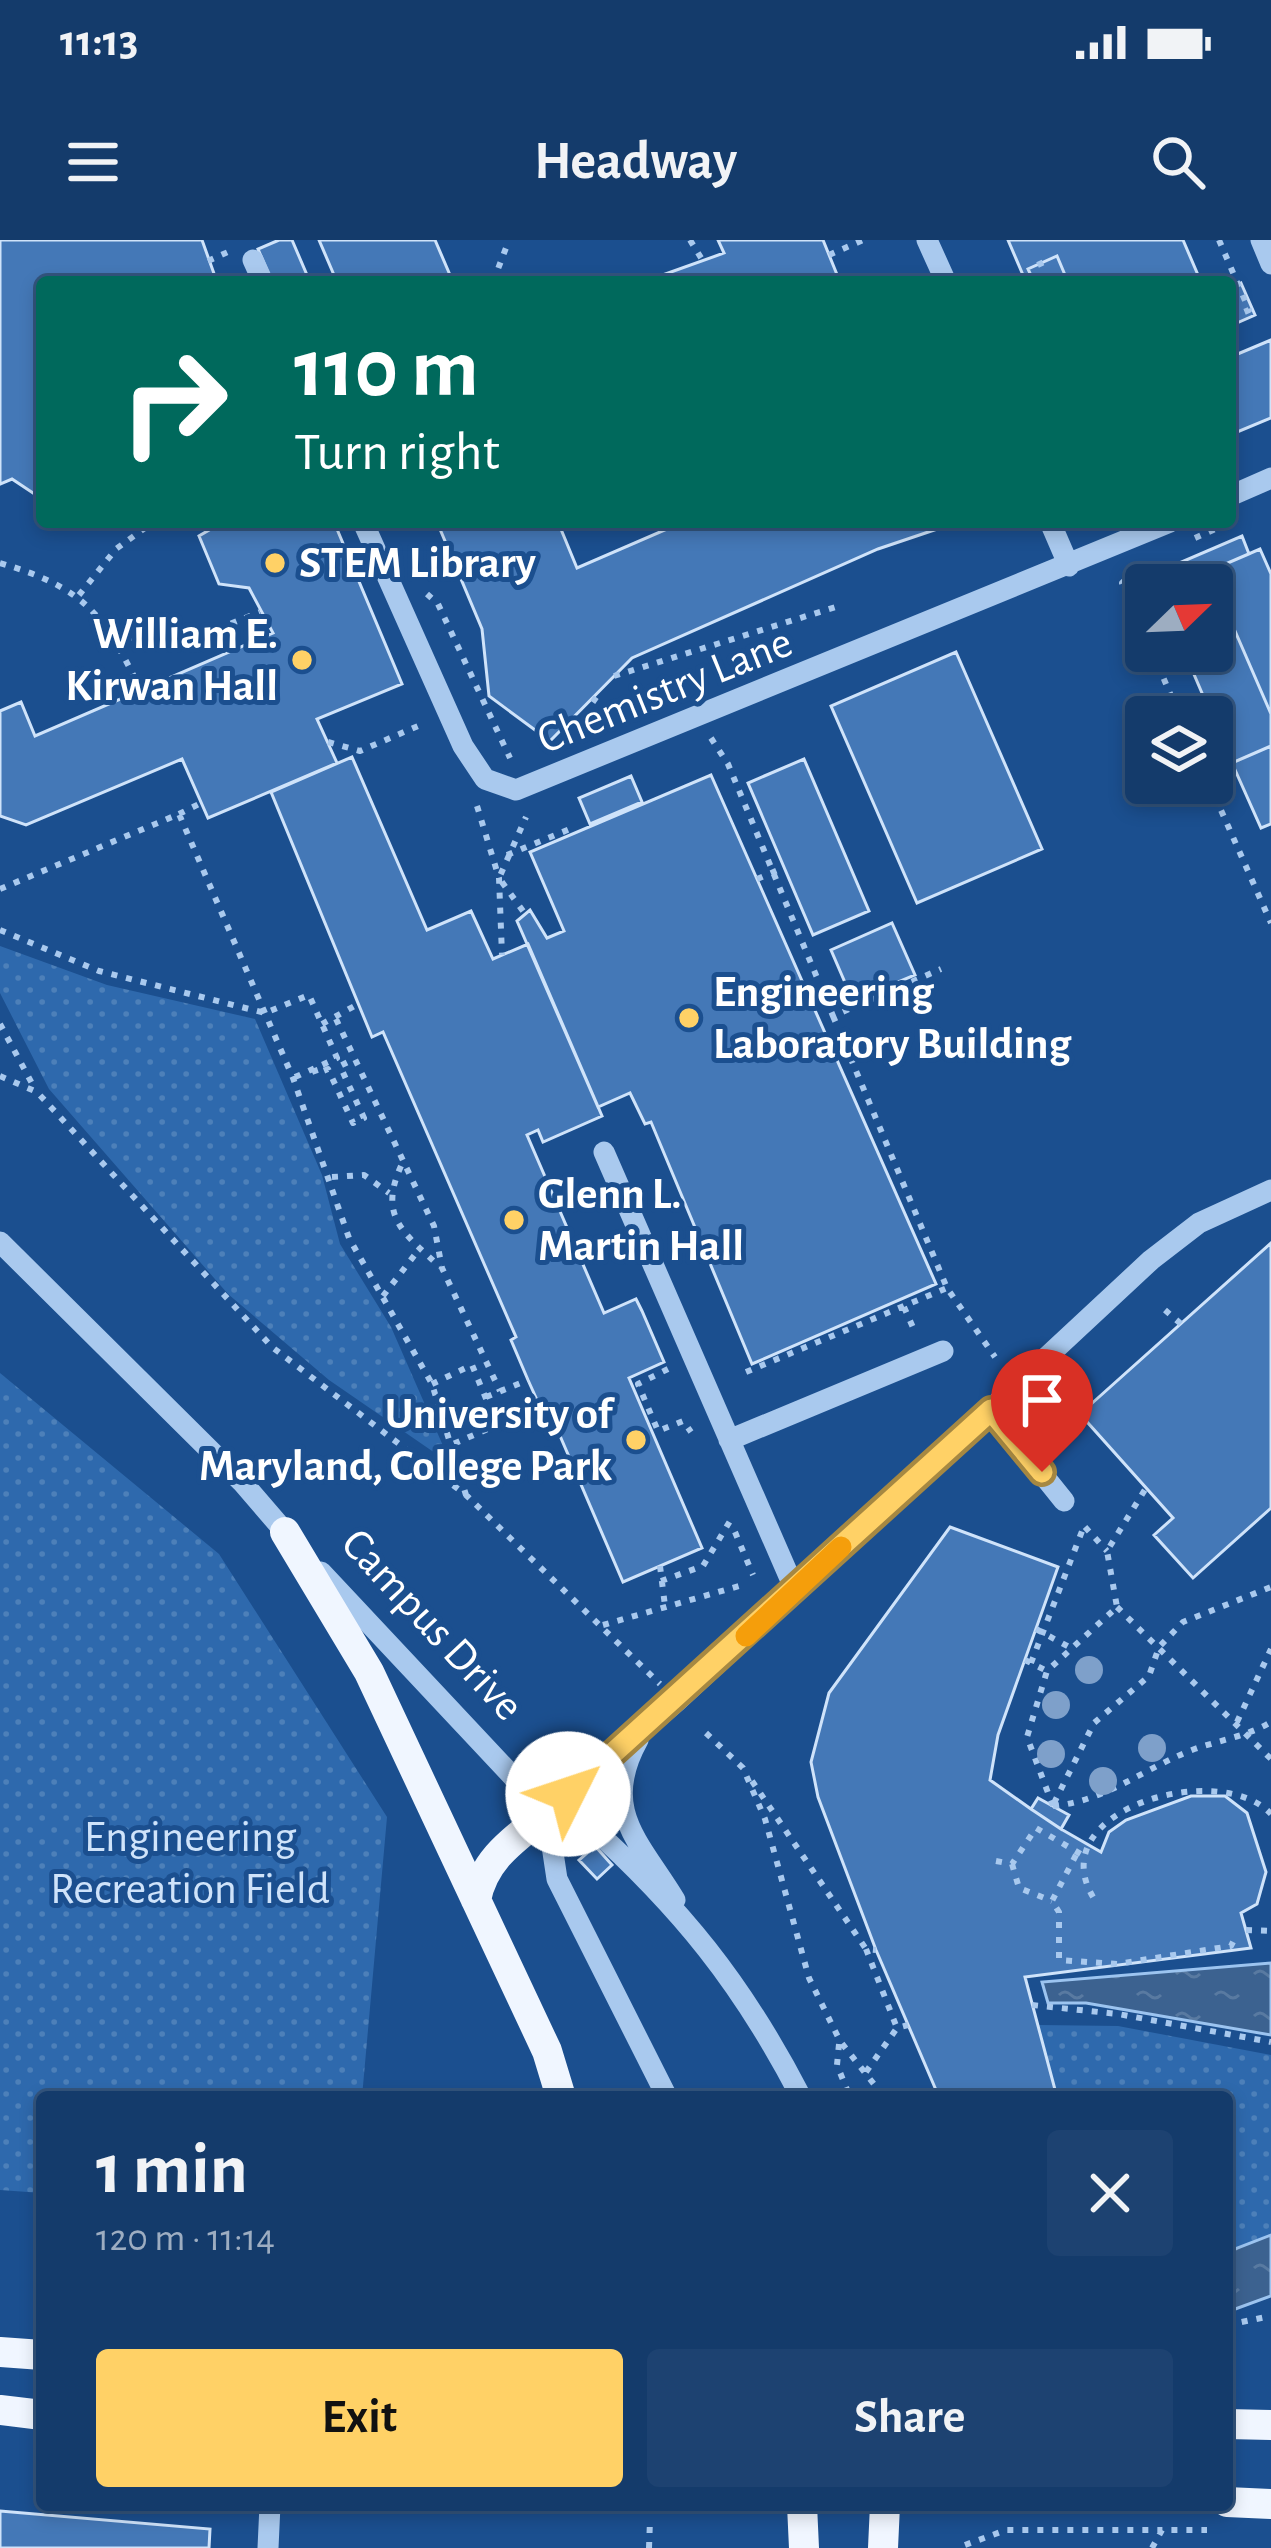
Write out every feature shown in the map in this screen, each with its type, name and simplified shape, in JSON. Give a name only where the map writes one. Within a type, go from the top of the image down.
[{"type":"main road","points":[[285,1532],[369,1672],[547,2051],[559,2091]]},
{"type":"main road","points":[[476,1900],[481,1874],[492,1860],[547,1813]]},
{"type":"main road","points":[[0,2352],[36,2355]]},
{"type":"main road","points":[[0,2410],[36,2414]]},
{"type":"main road","points":[[1233,2424],[1271,2425]]},
{"type":"main road","points":[[1233,2502],[1271,2504]]},
{"type":"main road","points":[[802,2511],[804,2548]]},
{"type":"main road","points":[[883,2548],[885,2511]]},
{"type":"street","points":[[927,240],[943,276]]},
{"type":"street","points":[[1261,240],[1271,264]]},
{"type":"street","points":[[254,260],[261,276]]},
{"type":"street","points":[[1236,493],[1271,478]]},
{"type":"street","name":"Chemistry Lane","points":[[366,528],[472,762],[485,779],[516,790],[1069,566]]},
{"type":"street","points":[[1053,528],[1069,566],[1156,528]]},
{"type":"street","points":[[604,1152],[795,1590]]},
{"type":"street","points":[[664,2091],[557,1879],[547,1813],[1175,1239],[1271,1190]]},
{"type":"street","name":"Campus Drive","points":[[0,1242],[148,1387],[547,1813],[568,1813],[586,1822],[685,1916],[748,2002],[798,2091]]},
{"type":"street","points":[[729,1440],[943,1351]]},
{"type":"street","points":[[991,1410],[1064,1501]]},
{"type":"street","points":[[644,1729],[621,1779],[624,1809],[630,1834],[685,1916]]},
{"type":"street","points":[[268,2548],[270,2511]]},
{"type":"path","points":[[496,276],[509,240]]},
{"type":"path","points":[[690,240],[703,262]]},
{"type":"path","points":[[829,254],[863,240]]},
{"type":"path","points":[[1219,240],[1234,276]]},
{"type":"path","points":[[1039,261],[1046,276]]},
{"type":"path","points":[[1236,280],[1249,310],[1236,315]]},
{"type":"path","points":[[79,595],[116,549],[146,528]]},
{"type":"path","points":[[0,563],[79,595],[115,636],[141,691]]},
{"type":"path","points":[[1122,583],[1125,590]]},
{"type":"path","points":[[425,591],[438,604],[512,762]]},
{"type":"path","points":[[614,676],[842,605]]},
{"type":"path","points":[[115,636],[182,643],[260,612]]},
{"type":"path","points":[[592,698],[627,722]]},
{"type":"path","points":[[328,742],[360,751],[428,722]]},
{"type":"path","points":[[710,736],[728,764],[947,1288],[995,1357]]},
{"type":"path","points":[[0,890],[201,803]]},
{"type":"path","points":[[1218,804],[1271,923]]},
{"type":"path","points":[[477,806],[499,878],[502,955]]},
{"type":"path","points":[[179,814],[292,1078],[350,1238],[432,1384],[466,1495]]},
{"type":"path","points":[[523,911],[499,878],[504,856],[527,814]]},
{"type":"path","points":[[504,856],[570,829],[572,834]]},
{"type":"path","points":[[757,879],[783,868]]},
{"type":"path","points":[[0,930],[99,971],[265,1013],[309,995],[337,1058],[292,1078]]},
{"type":"path","points":[[833,1016],[941,968]]},
{"type":"path","points":[[322,1024],[358,1004]]},
{"type":"path","points":[[336,1019],[401,1166],[434,1226],[442,1268],[500,1391]]},
{"type":"path","points":[[0,1024],[37,1092],[272,1347],[466,1495],[662,1686]]},
{"type":"path","points":[[314,1068],[316,1074],[328,1070],[353,1123],[364,1118],[340,1066],[354,1059]]},
{"type":"path","points":[[0,1076],[37,1092]]},
{"type":"path","points":[[867,1127],[878,1122]]},
{"type":"path","points":[[401,1166],[389,1193],[394,1216],[442,1268]]},
{"type":"path","points":[[331,1177],[364,1175],[389,1193]]},
{"type":"path","points":[[383,1296],[420,1248]]},
{"type":"path","points":[[746,1372],[947,1288]]},
{"type":"path","points":[[898,1307],[908,1317]]},
{"type":"path","points":[[1165,1310],[1181,1324]]},
{"type":"path","points":[[432,1384],[472,1365],[497,1425],[453,1444]]},
{"type":"path","points":[[674,1365],[638,1384],[658,1431],[683,1421],[698,1447]]},
{"type":"path","points":[[486,1397],[528,1380]]},
{"type":"path","points":[[1107,1551],[1146,1488]]},
{"type":"path","points":[[1064,1501],[1107,1551],[1117,1607],[1271,1759]]},
{"type":"path","points":[[723,1504],[753,1575]]},
{"type":"path","points":[[661,1581],[703,1566],[731,1523]]},
{"type":"path","points":[[1046,1671],[1028,1661],[1084,1526]]},
{"type":"path","points":[[660,1566],[665,1606]]},
{"type":"path","points":[[603,1625],[739,1586]]},
{"type":"path","points":[[1053,1806],[1094,1723],[1149,1676],[1159,1647],[1183,1622],[1271,1587]]},
{"type":"path","points":[[1053,1806],[1027,1737],[1046,1671],[1117,1607]]},
{"type":"path","points":[[1039,1630],[1069,1647]]},
{"type":"path","points":[[1237,1722],[1271,1649]]},
{"type":"path","points":[[1053,1806],[1088,1803],[1189,1751],[1250,1735],[1271,1722]]},
{"type":"path","points":[[706,1733],[743,1768],[871,1950],[897,2028]]},
{"type":"path","points":[[743,1768],[765,1819],[809,1978],[840,2041],[880,2091]]},
{"type":"path","points":[[1093,1897],[1084,1881],[1086,1857],[1098,1827],[1109,1818],[1158,1798],[1234,1791],[1271,1814]]},
{"type":"path","points":[[1086,1857],[1036,1828],[1012,1864],[1019,1888],[1052,1901],[1059,1912],[1059,1960],[1117,1964],[1231,1946],[1241,1932],[1271,1931]]},
{"type":"path","points":[[1052,1901],[1076,1855]]},
{"type":"path","points":[[996,1861],[1012,1864]]},
{"type":"path","points":[[1032,2005],[1118,2014],[1271,2042]]},
{"type":"path","points":[[866,2072],[897,2028],[908,2025]]},
{"type":"path","points":[[840,2041],[837,2065],[848,2091]]},
{"type":"path","points":[[1233,2324],[1271,2314]]},
{"type":"path","points":[[650,2520],[650,2548]]},
{"type":"path","points":[[965,2545],[1006,2530],[1162,2530]]},
{"type":"path","points":[[1138,2530],[1151,2546]]},
{"type":"green space","points":[[0,946],[107,985],[255,1019],[322,1175],[340,1244],[391,1327],[451,1464],[329,1380],[228,1294],[49,1089],[0,993]]},
{"type":"green space","name":"Engineering Recreation Field","points":[[0,1373],[219,1554],[387,1817],[363,2091],[36,2091],[36,2193],[0,2190]]},
{"type":"green space","points":[[1038,2025],[1118,2026],[1271,2055],[1271,2235],[1233,2250],[1233,2091],[1055,2091]]},
{"type":"water","points":[[1271,1963],[1271,2035],[1086,2003],[1048,2003],[1042,1982]]},
{"type":"water","points":[[1271,2235],[1271,2296],[1233,2310],[1233,2250]]},
{"type":"building","points":[[0,240],[202,240],[215,276],[36,276],[36,495],[12,479],[0,484]]},
{"type":"building","points":[[292,240],[307,276],[269,276],[258,249]]},
{"type":"building","points":[[319,240],[435,240],[450,276],[334,276]]},
{"type":"building","points":[[718,240],[823,240],[838,276],[660,276],[724,253]]},
{"type":"building","points":[[1008,240],[1183,240],[1198,276],[1065,276],[1057,256],[1028,269],[1031,276],[1023,276]]},
{"type":"building","points":[[1008,240],[1183,240],[1198,276],[1023,276]]},
{"type":"building","points":[[1241,283],[1255,315],[1236,323],[1236,285]]},
{"type":"building","points":[[1241,283],[1255,315],[1236,323],[1236,285]]},
{"type":"building","points":[[1271,340],[1271,418],[1236,433],[1236,355]]},
{"type":"building","points":[[1271,340],[1271,418],[1236,433],[1236,355]]},
{"type":"building","name":"William E. Kirwan Hall","points":[[213,528],[337,528],[402,684],[317,719],[337,763],[208,818],[182,759],[26,825],[0,816],[0,711],[21,702],[35,736],[273,633],[249,588],[219,584],[199,536]]},
{"type":"building","points":[[440,528],[560,528],[577,568],[669,528],[940,528],[878,549],[632,658],[550,741],[489,696],[482,629]]},
{"type":"building","points":[[1242,536],[1249,554],[1225,564],[1177,564]]},
{"type":"building","points":[[1260,549],[1271,574],[1271,714],[1233,626],[1233,564],[1225,564]]},
{"type":"building","points":[[1233,626],[1271,714],[1271,746],[1233,763],[1233,696],[1203,696],[1193,672],[1233,672]]},
{"type":"building","points":[[956,652],[1042,849],[917,903],[831,706]]},
{"type":"building","points":[[1271,746],[1271,824],[1261,828],[1233,763]]},
{"type":"building","name":"Glenn L. Martin Hall","points":[[352,757],[427,930],[471,911],[493,959],[528,944],[602,1116],[543,1142],[538,1130],[527,1135],[604,1313],[636,1299],[664,1362],[629,1378],[702,1548],[623,1582],[548,1408],[542,1411],[528,1380],[511,1340],[516,1337],[383,1032],[372,1037],[271,792]]},
{"type":"building","points":[[804,759],[869,911],[813,935],[748,783]]},
{"type":"building","name":"Engineering Laboratory Building","points":[[711,775],[936,1284],[752,1364],[651,1122],[645,1124],[630,1093],[598,1107],[517,921],[530,910],[547,938],[564,931],[530,852]]},
{"type":"building","points":[[631,776],[642,802],[590,824],[579,798]]},
{"type":"building","points":[[892,923],[915,975],[853,1001],[831,950]]},
{"type":"building","points":[[1271,1243],[1271,1508],[1193,1578],[1154,1535],[1173,1518],[1080,1414]]},
{"type":"building","points":[[950,1527],[1058,1567],[998,1735],[990,1780],[1031,1809],[1038,1798],[1069,1815],[1061,1829],[1101,1852],[1109,1832],[1126,1820],[1191,1796],[1225,1796],[1247,1813],[1266,1872],[1257,1904],[1241,1913],[1251,1948],[1025,1977],[1055,2091],[936,2091],[818,1797],[811,1762],[829,1693]]},
{"type":"building","points":[[1038,1798],[1069,1815],[1061,1829],[1031,1809]]},
{"type":"building","points":[[595,1846],[612,1865],[597,1879],[579,1860]]},
{"type":"building","points":[[0,2511],[210,2529],[209,2548],[0,2548]]},
{"type":"slow traffic","points":[[746,1636],[841,1547]]},
{"type":"place","name":"STEM Library","points":[[275,563]]},
{"type":"place","name":"William E. Kirwan Hall","points":[[302,660]]},
{"type":"place","name":"Engineering Laboratory Building","points":[[689,1018]]},
{"type":"place","name":"Glenn L. Martin Hall","points":[[514,1220]]},
{"type":"place","name":"University of Maryland, College Park","points":[[636,1440]]},
{"type":"route","points":[[568,1794],[676,1702],[991,1410],[1042,1472]]}]
